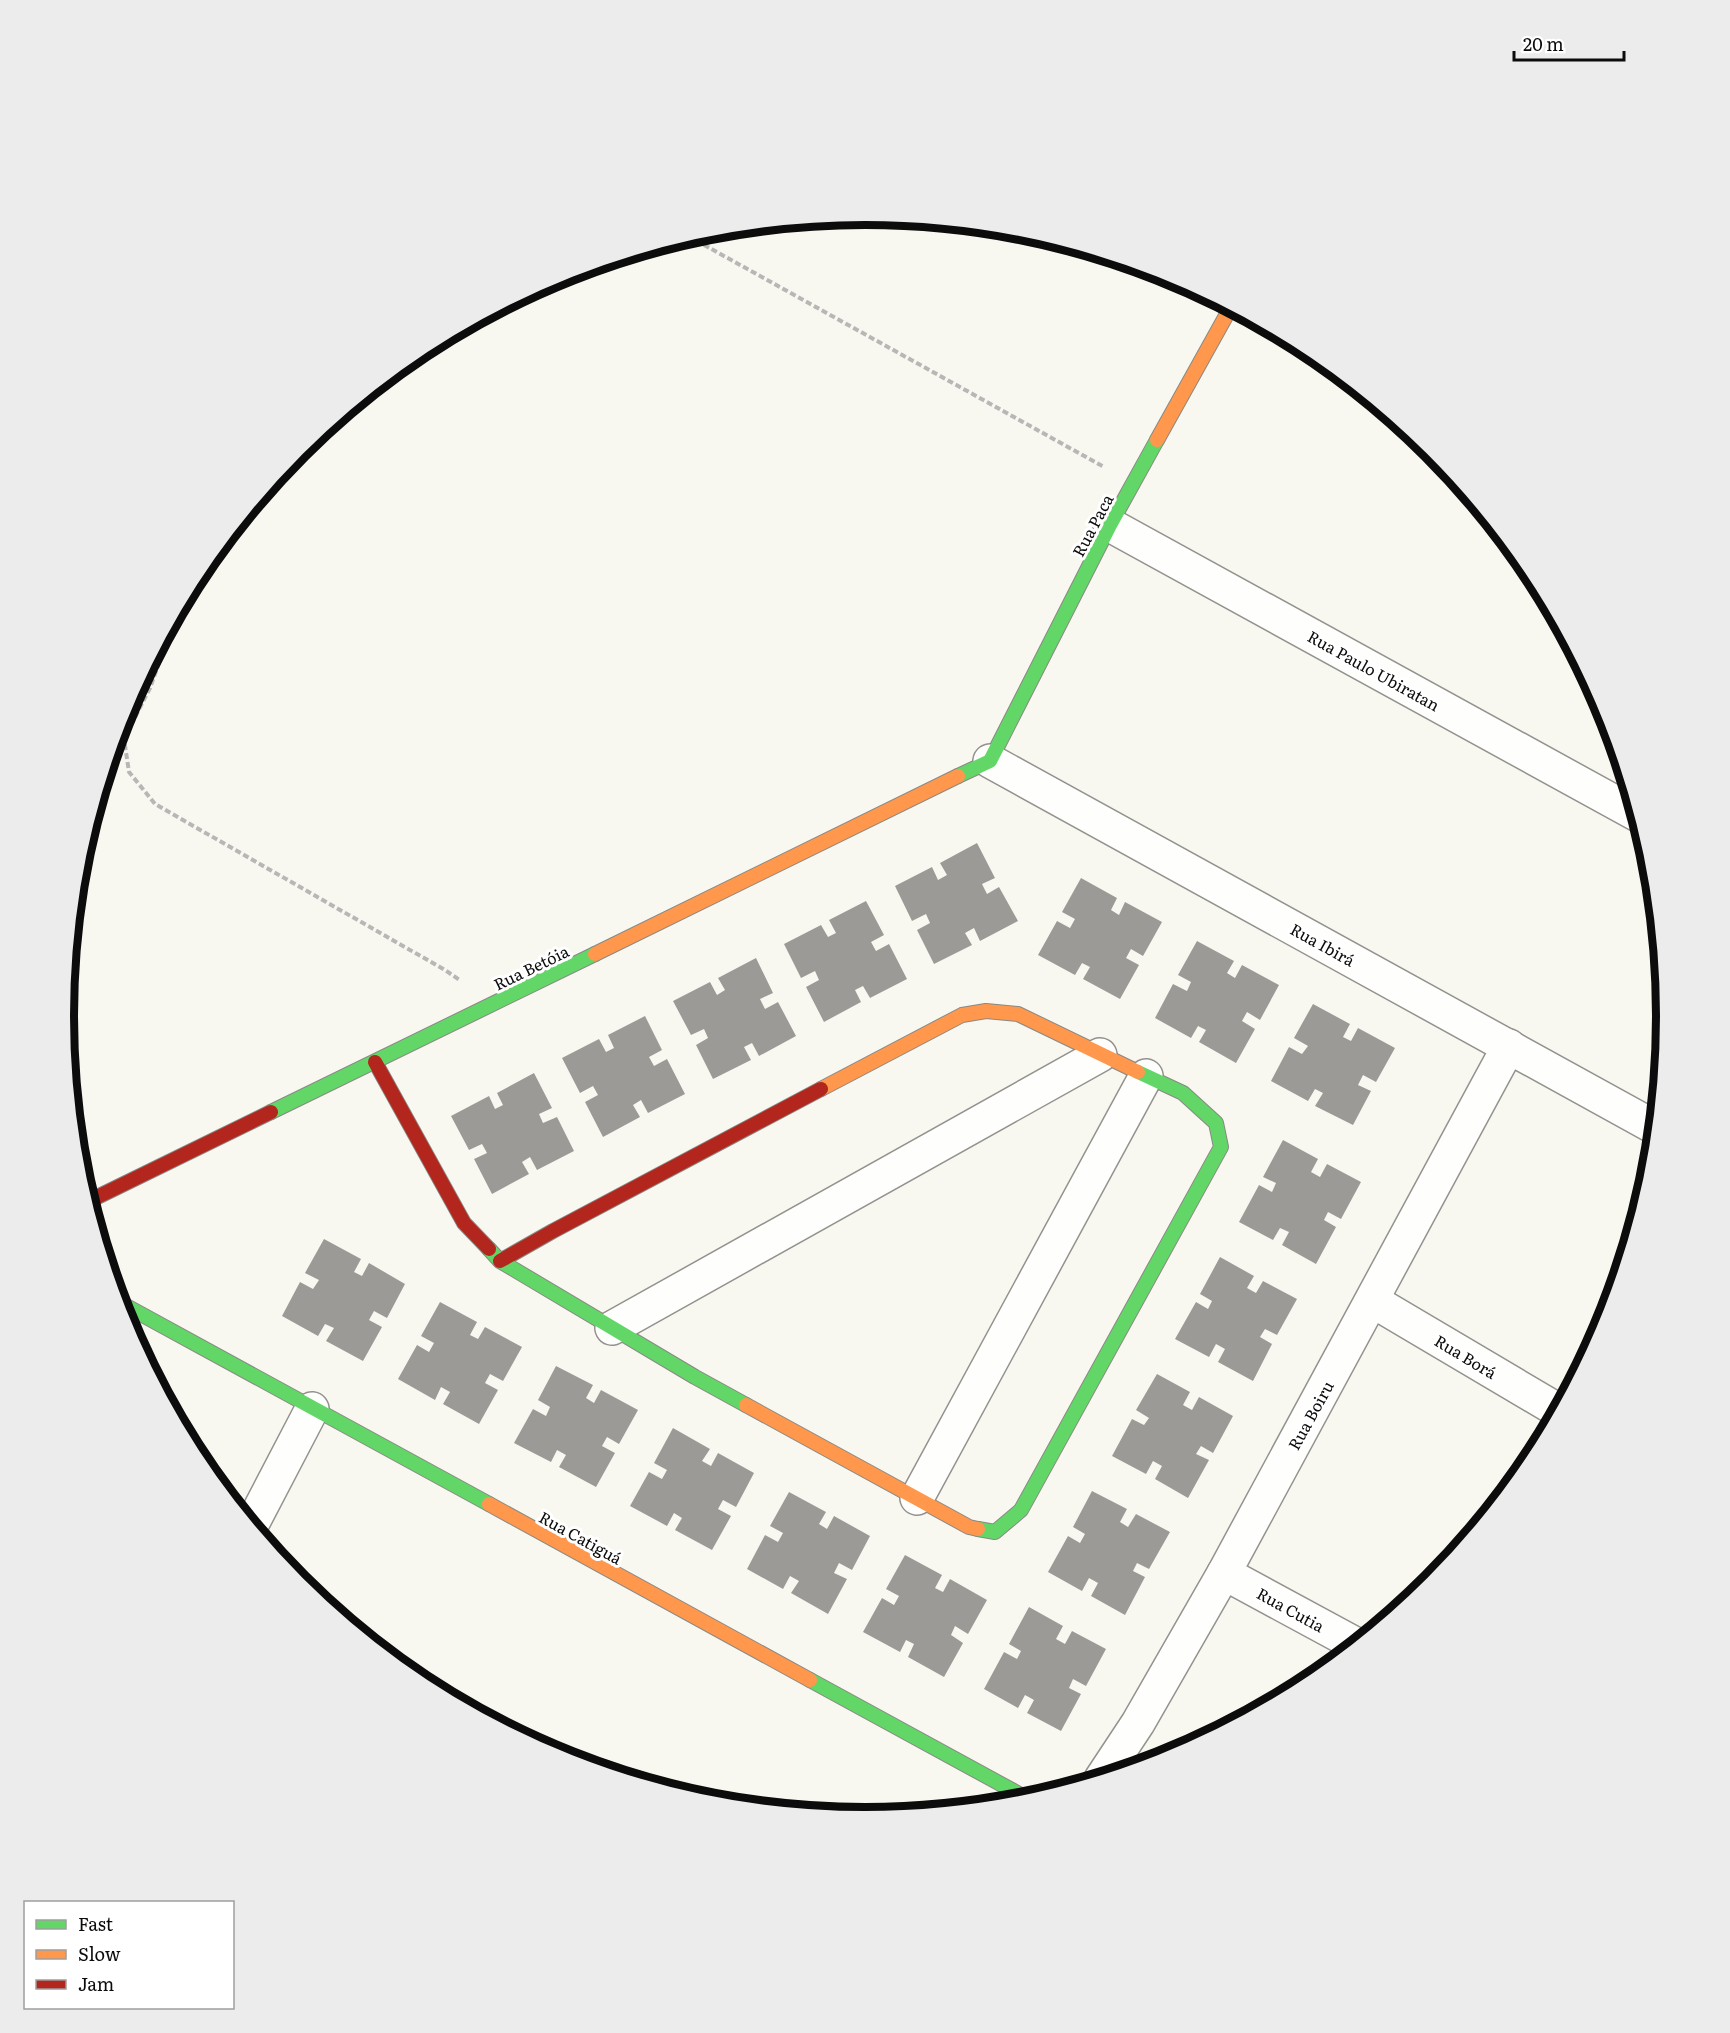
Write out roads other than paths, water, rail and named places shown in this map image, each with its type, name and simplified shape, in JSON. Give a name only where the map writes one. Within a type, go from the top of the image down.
[{"type":"street","name":"Rua Paca","points":[[990,761],[1110,525],[1228,314]]},
{"type":"street","name":"Rua Paulo Ubiratan","points":[[1110,525],[1629,810]]},
{"type":"street","name":"Rua Betóia","points":[[95,1198],[990,761]]},
{"type":"street","name":"Rua Ibirá","points":[[990,761],[1649,1124]]},
{"type":"street","points":[[375,1062],[464,1223],[500,1262],[695,1377],[969,1527],[994,1532],[1021,1510],[1221,1147],[1216,1123],[1183,1093],[1018,1014],[986,1011],[962,1015],[553,1231],[500,1262]]},
{"type":"street","name":"Rua Boiru","points":[[1107,1770],[1138,1724],[1224,1573],[1509,1046]]},
{"type":"street","points":[[612,1328],[1100,1055]]},
{"type":"street","points":[[916,1498],[1146,1076]]},
{"type":"street","name":"Rua Borá","points":[[1373,1301],[1553,1407]]},
{"type":"street","name":"Rua Catiguá","points":[[130,1308],[1018,1793]]},
{"type":"street","points":[[254,1519],[312,1409]]},
{"type":"street","name":"Rua Cutia","points":[[1224,1573],[1350,1641]]}]
